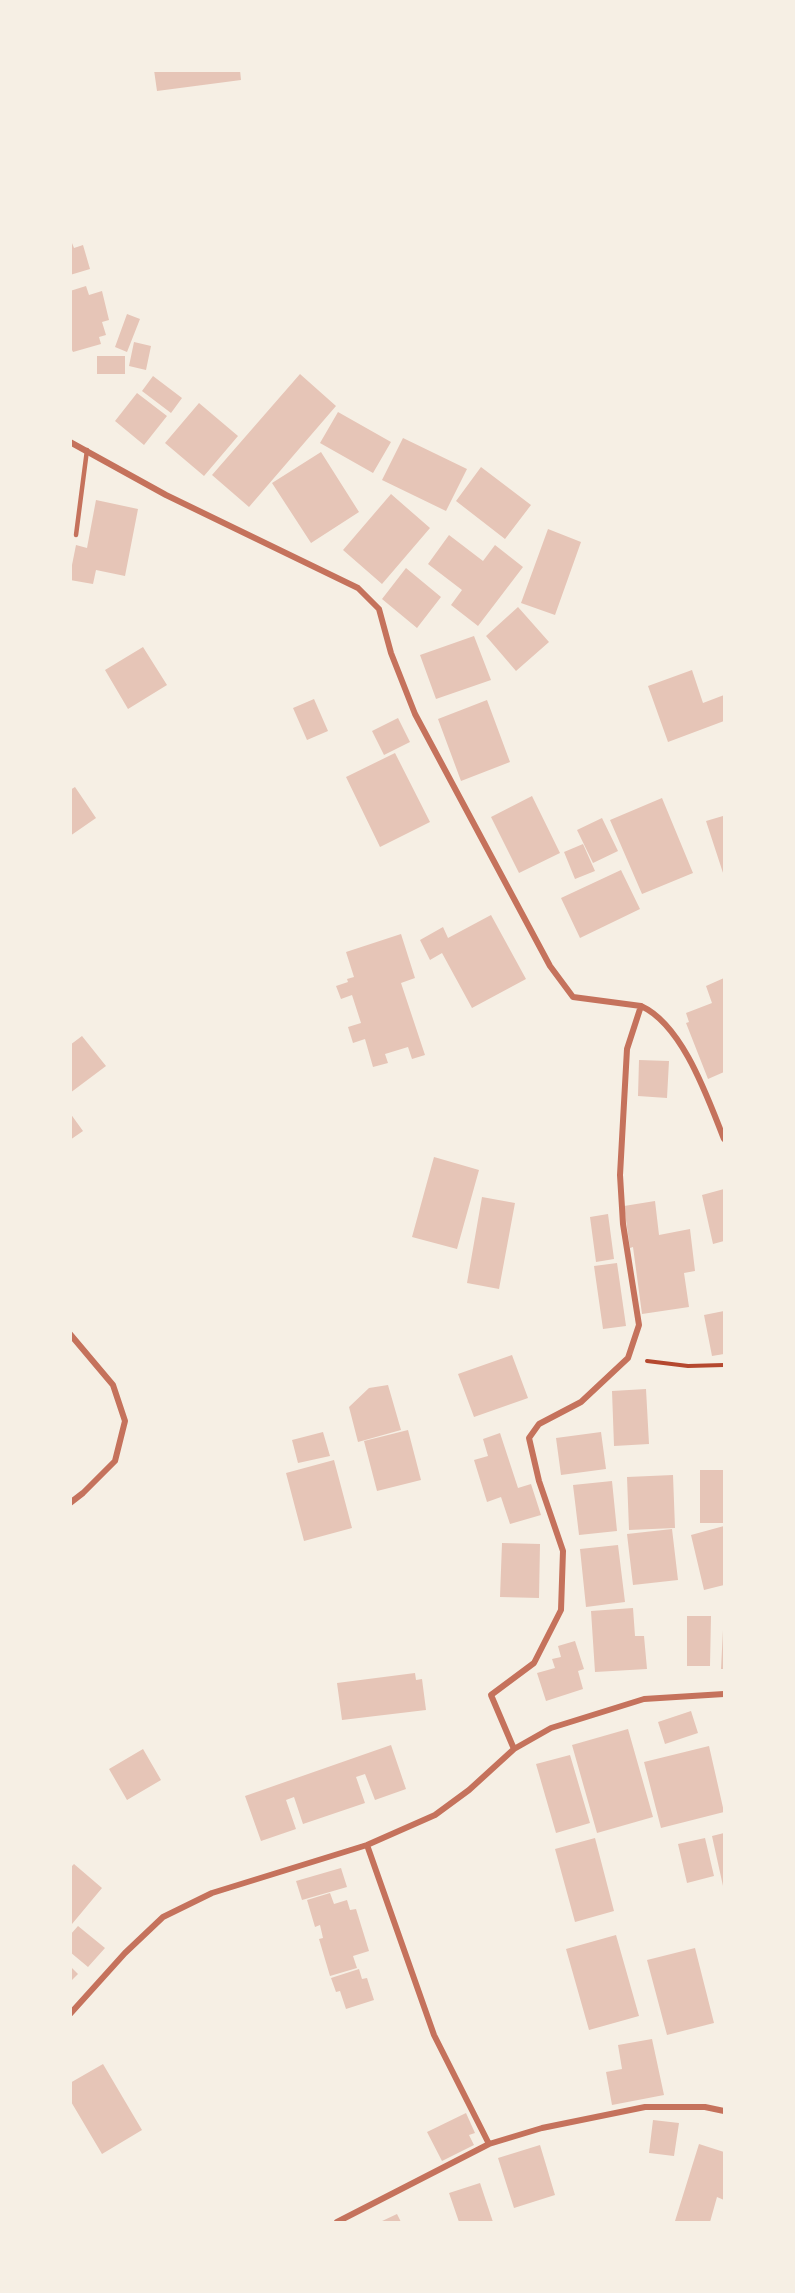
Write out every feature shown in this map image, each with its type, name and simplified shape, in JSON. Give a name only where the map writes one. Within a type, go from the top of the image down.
[{"type":"street","points":[[70,442],[166,495],[358,588],[379,609],[391,653],[415,714],[549,966],[573,997],[641,1006],[650,1010],[676,1038],[698,1075],[724,1139]]},
{"type":"street","points":[[514,1749],[491,1695],[534,1663],[561,1610],[563,1551],[539,1481],[529,1438],[539,1424],[581,1402],[628,1358],[639,1325],[623,1224],[620,1175],[627,1049],[641,1006]]},
{"type":"street","points":[[70,1334],[113,1385],[125,1420],[115,1461],[70,1503]]},
{"type":"street","points":[[70,2014],[125,1953],[163,1917],[212,1893],[367,1845],[435,1815],[469,1790],[514,1749],[551,1728],[644,1699],[724,1694]]},
{"type":"street","points":[[367,1845],[434,2035],[489,2144]]},
{"type":"street","points":[[337,2223],[489,2144],[542,2128],[645,2107],[705,2106],[724,2111]]},
{"type":"lane","points":[[76,535],[87,450]]},
{"type":"path","points":[[628,1358],[688,1366],[724,1365]]},
{"type":"building","points":[[154,70],[240,70],[241,80],[157,91]]},
{"type":"building","points":[[70,238],[74,248],[83,245],[90,269],[70,275]]},
{"type":"building","points":[[86,286],[89,295],[102,291],[109,320],[102,322],[106,335],[99,337],[101,344],[73,352],[70,346],[70,291]]},
{"type":"building","points":[[127,314],[140,319],[127,352],[115,347]]},
{"type":"building","points":[[134,342],[151,346],[146,370],[129,366]]},
{"type":"building","points":[[97,356],[125,356],[125,374],[97,374]]},
{"type":"building","points":[[300,374],[336,406],[249,507],[212,475]]},
{"type":"building","points":[[153,376],[182,398],[171,413],[142,391]]},
{"type":"building","points":[[137,393],[167,416],[144,445],[115,421]]},
{"type":"building","points":[[199,403],[238,436],[204,476],[165,443]]},
{"type":"building","points":[[338,412],[391,442],[373,473],[320,443]]},
{"type":"building","points":[[403,438],[467,469],[446,511],[382,480]]},
{"type":"building","points":[[321,452],[359,512],[311,543],[272,483]]},
{"type":"building","points":[[481,467],[531,505],[505,539],[456,501]]},
{"type":"building","points":[[391,494],[430,528],[382,584],[343,550]]},
{"type":"building","points":[[96,500],[138,509],[125,576],[96,570],[93,584],[70,580],[76,545],[87,548]]},
{"type":"building","points":[[548,529],[581,542],[555,615],[521,603]]},
{"type":"building","points":[[449,535],[483,561],[495,545],[523,567],[478,626],[451,605],[462,590],[428,564]]},
{"type":"building","points":[[406,568],[441,597],[417,628],[382,599]]},
{"type":"building","points":[[518,607],[549,642],[516,671],[486,636]]},
{"type":"building","points":[[474,636],[491,680],[436,699],[420,655]]},
{"type":"building","points":[[143,647],[167,685],[128,709],[105,670]]},
{"type":"building","points":[[692,670],[703,703],[724,695],[724,721],[668,742],[648,686]]},
{"type":"building","points":[[314,699],[328,731],[307,740],[293,708]]},
{"type":"building","points":[[487,700],[510,762],[461,781],[438,719]]},
{"type":"building","points":[[398,718],[410,742],[384,755],[372,731]]},
{"type":"building","points":[[395,753],[430,822],[380,847],[346,777]]},
{"type":"building","points":[[75,787],[96,818],[70,836],[70,790]]},
{"type":"building","points":[[532,796],[560,853],[519,873],[491,817]]},
{"type":"building","points":[[662,798],[693,873],[642,894],[610,820]]},
{"type":"building","points":[[723,816],[724,821],[724,876],[706,821]]},
{"type":"building","points":[[602,818],[618,851],[593,863],[577,830]]},
{"type":"building","points":[[583,844],[595,871],[575,879],[564,852]]},
{"type":"building","points":[[621,870],[640,909],[580,938],[561,898]]},
{"type":"building","points":[[491,915],[526,979],[472,1008],[442,953],[430,960],[420,940],[443,927],[448,938]]},
{"type":"building","points":[[401,934],[415,978],[401,983],[425,1055],[412,1059],[408,1047],[385,1054],[388,1063],[373,1067],[365,1039],[353,1043],[348,1027],[361,1023],[352,995],[341,999],[336,986],[354,977],[346,952]]},
{"type":"building","points":[[724,978],[724,1072],[708,1079],[686,1023],[689,1022],[686,1013],[712,1003],[706,986]]},
{"type":"building","points":[[82,1036],[106,1066],[70,1093],[70,1045]]},
{"type":"building","points":[[639,1060],[669,1061],[667,1098],[638,1096]]},
{"type":"building","points":[[70,1113],[83,1131],[70,1140]]},
{"type":"building","points":[[434,1157],[479,1170],[457,1249],[412,1237]]},
{"type":"building","points":[[724,1189],[724,1241],[713,1244],[702,1195]]},
{"type":"building","points":[[482,1197],[515,1203],[499,1289],[467,1283]]},
{"type":"building","points":[[655,1201],[659,1235],[690,1229],[695,1271],[684,1273],[689,1307],[642,1314],[633,1247],[630,1248],[624,1206]]},
{"type":"building","points":[[608,1214],[614,1259],[596,1262],[590,1217]]},
{"type":"building","points":[[617,1263],[626,1326],[603,1329],[594,1266]]},
{"type":"building","points":[[724,1311],[724,1354],[712,1356],[704,1315]]},
{"type":"building","points":[[512,1355],[528,1398],[474,1417],[458,1374]]},
{"type":"building","points":[[388,1385],[401,1430],[358,1442],[349,1407],[369,1388]]},
{"type":"building","points":[[646,1389],[649,1444],[614,1446],[612,1391]]},
{"type":"building","points":[[408,1430],[421,1480],[377,1491],[364,1441]]},
{"type":"building","points":[[323,1432],[330,1456],[298,1463],[292,1440]]},
{"type":"building","points":[[601,1432],[606,1469],[561,1475],[556,1438]]},
{"type":"building","points":[[500,1433],[518,1488],[531,1484],[541,1515],[510,1524],[501,1497],[487,1502],[474,1460],[488,1456],[483,1439]]},
{"type":"building","points":[[334,1460],[352,1528],[304,1541],[286,1473]]},
{"type":"building","points":[[700,1470],[724,1470],[724,1523],[700,1523]]},
{"type":"building","points":[[673,1475],[675,1528],[629,1530],[627,1477]]},
{"type":"building","points":[[612,1481],[617,1531],[579,1535],[573,1485]]},
{"type":"building","points":[[724,1526],[724,1585],[704,1590],[691,1535]]},
{"type":"building","points":[[672,1529],[678,1580],[633,1585],[627,1534]]},
{"type":"building","points":[[502,1543],[540,1544],[539,1598],[500,1597]]},
{"type":"building","points":[[618,1545],[625,1602],[586,1607],[580,1549]]},
{"type":"building","points":[[633,1608],[635,1636],[644,1636],[647,1669],[595,1672],[591,1611]]},
{"type":"building","points":[[687,1616],[711,1616],[710,1666],[687,1666]]},
{"type":"building","points":[[723,1630],[724,1669],[721,1669]]},
{"type":"building","points":[[575,1641],[584,1669],[578,1671],[583,1689],[546,1701],[537,1673],[555,1668],[552,1659],[561,1657],[558,1646]]},
{"type":"building","points":[[415,1673],[416,1680],[422,1679],[426,1710],[342,1720],[337,1683]]},
{"type":"building","points":[[691,1711],[698,1733],[665,1744],[658,1722]]},
{"type":"building","points":[[628,1729],[653,1817],[597,1833],[572,1745]]},
{"type":"building","points":[[391,1745],[406,1789],[375,1800],[365,1774],[356,1777],[365,1803],[303,1824],[294,1797],[286,1800],[296,1829],[261,1841],[245,1796]]},
{"type":"building","points":[[709,1746],[724,1812],[661,1828],[644,1762]]},
{"type":"building","points":[[143,1749],[161,1780],[127,1800],[109,1769]]},
{"type":"building","points":[[570,1755],[590,1823],[556,1833],[536,1764]]},
{"type":"building","points":[[724,1833],[724,1885],[723,1886],[712,1836]]},
{"type":"building","points":[[595,1838],[614,1911],[575,1922],[555,1849]]},
{"type":"building","points":[[705,1838],[714,1876],[687,1883],[678,1844]]},
{"type":"building","points":[[74,1864],[102,1888],[72,1924],[70,1868]]},
{"type":"building","points":[[341,1868],[347,1887],[302,1900],[296,1881]]},
{"type":"building","points":[[330,1893],[334,1904],[347,1900],[350,1910],[356,1909],[369,1951],[353,1956],[357,1968],[330,1976],[319,1939],[323,1938],[320,1925],[315,1927],[307,1900]]},
{"type":"building","points":[[78,1926],[105,1948],[88,1967],[70,1952],[70,1935]]},
{"type":"building","points":[[616,1935],[639,2016],[589,2030],[566,1949]]},
{"type":"building","points":[[695,1948],[714,2023],[667,2035],[647,1960]]},
{"type":"building","points":[[70,1966],[78,1974],[70,1982]]},
{"type":"building","points":[[359,1969],[362,1979],[367,1978],[374,2000],[346,2009],[340,1991],[336,1992],[331,1978]]},
{"type":"building","points":[[652,2039],[664,2095],[612,2105],[606,2072],[622,2069],[618,2045]]},
{"type":"building","points":[[103,2064],[142,2130],[102,2154],[70,2100],[70,2083]]},
{"type":"building","points":[[466,2113],[475,2133],[469,2135],[474,2145],[442,2161],[427,2132]]},
{"type":"building","points":[[653,2120],[679,2123],[674,2156],[649,2153]]},
{"type":"building","points":[[699,2144],[724,2152],[724,2200],[717,2197],[710,2222],[675,2221]]},
{"type":"building","points":[[540,2145],[555,2195],[514,2208],[498,2158]]},
{"type":"building","points":[[480,2183],[493,2222],[459,2222],[449,2193]]},
{"type":"building","points":[[397,2214],[401,2222],[380,2222]]}]
